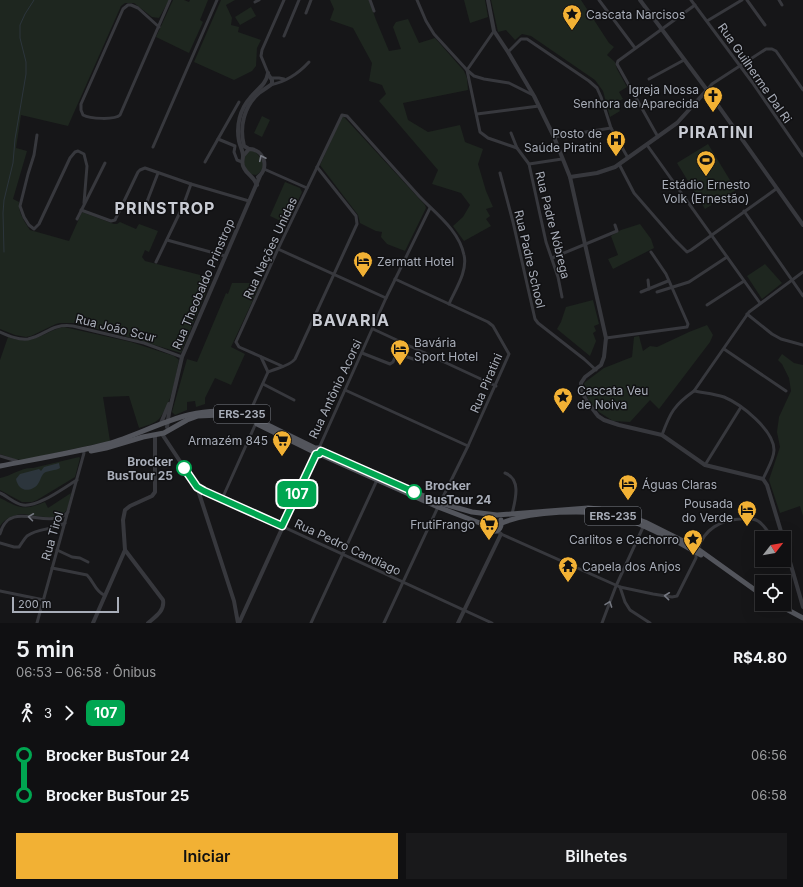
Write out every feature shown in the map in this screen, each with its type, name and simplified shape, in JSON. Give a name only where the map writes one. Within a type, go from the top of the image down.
[{"type":"main road","name":"ERS-235","points":[[0,470],[83,451],[127,438],[187,414],[214,411],[235,413],[248,416],[377,480],[439,505],[490,515],[575,508],[594,509],[626,515],[710,558],[755,590]]},
{"type":"main road","name":"ERS-235","points":[[0,466],[106,448],[163,432],[187,420],[208,415],[235,416],[256,423],[485,525],[490,531],[499,532]]},
{"type":"main road","points":[[166,424],[163,432],[160,425],[166,424]]},
{"type":"main road","name":"ERS-235","points":[[502,523],[518,517],[587,512],[618,516],[644,524]]},
{"type":"main road","points":[[485,525],[486,518],[490,515]]},
{"type":"main road","points":[[497,515],[501,518],[502,523],[499,532]]},
{"type":"main road","name":"ERS-235","points":[[696,551],[716,562]]},
{"type":"main road","points":[[790,611],[803,618]]},
{"type":"street","points":[[159,27],[135,6],[131,5],[123,9],[80,107],[82,113],[86,117],[114,118],[120,115],[159,27],[170,0]]},
{"type":"street","points":[[153,147],[217,0]]},
{"type":"street","points":[[255,2],[259,0]]},
{"type":"street","points":[[270,85],[272,82],[271,78],[261,56],[262,50],[284,0]]},
{"type":"street","points":[[284,36],[299,0]]},
{"type":"street","points":[[306,12],[311,0]]},
{"type":"street","points":[[370,0],[374,11]]},
{"type":"street","points":[[417,0],[426,21],[434,34],[474,76],[509,83],[534,96]]},
{"type":"street","points":[[488,0],[494,31],[534,96],[554,137],[570,177],[606,338],[603,361],[601,365],[585,377],[581,383],[581,388],[586,400],[598,416],[604,420],[662,435],[705,466],[763,479],[767,485],[781,531]]},
{"type":"street","points":[[599,0],[635,48]]},
{"type":"street","points":[[640,0],[707,90],[803,225]]},
{"type":"street","name":"Rua Guilherme Dal Ri","points":[[692,0],[803,156]]},
{"type":"street","points":[[707,21],[742,0]]},
{"type":"street","points":[[747,0],[765,25]]},
{"type":"street","points":[[779,0],[782,5]]},
{"type":"street","points":[[658,137],[617,67],[618,61],[695,5]]},
{"type":"street","points":[[494,31],[467,70],[480,132],[483,135],[517,148]]},
{"type":"street","points":[[508,52],[521,39],[527,39],[589,81],[599,92],[611,128],[628,158]]},
{"type":"street","points":[[570,177],[608,170],[619,164],[677,123],[712,84],[766,50],[772,49],[776,51],[803,90]]},
{"type":"street","points":[[649,79],[684,60]]},
{"type":"street","points":[[307,188],[264,169],[265,162],[262,155],[255,150],[244,146],[242,140],[242,124],[248,107],[255,97],[270,85],[280,83],[284,79],[298,72],[309,62]]},
{"type":"street","points":[[257,185],[254,178],[246,172],[242,162],[243,156],[238,132],[239,119],[248,99],[265,82],[268,73]]},
{"type":"street","points":[[271,78],[284,79]]},
{"type":"street","points":[[205,162],[238,102]]},
{"type":"street","points":[[477,114],[539,106]]},
{"type":"street","name":"Rua Nações Unidas","points":[[282,366],[239,347],[236,342],[278,249],[341,117],[344,115],[347,116],[430,208]]},
{"type":"street","points":[[554,137],[611,128]]},
{"type":"street","name":"Rua Padre Nóbrega","points":[[510,133],[517,148],[529,164],[546,242],[558,276],[562,297]]},
{"type":"street","points":[[37,135],[34,155],[20,206],[29,225],[34,229],[38,227],[70,158],[75,152],[78,151],[84,154],[86,162],[87,175],[84,204]]},
{"type":"street","points":[[218,139],[235,146],[234,152],[237,160],[242,162]]},
{"type":"street","points":[[647,145],[760,303]]},
{"type":"street","points":[[243,156],[249,149]]},
{"type":"street","points":[[529,164],[562,159]]},
{"type":"street","points":[[76,219],[105,163]]},
{"type":"street","points":[[619,164],[634,193],[687,252],[776,189]]},
{"type":"street","points":[[248,416],[268,372],[291,364],[295,359],[357,224],[357,219],[317,167]]},
{"type":"street","points":[[81,210],[111,221],[115,220],[118,217],[140,170],[145,168],[191,184],[249,201]]},
{"type":"street","name":"Rua Theobaldo Prinstrop","points":[[125,550],[123,520],[125,510],[130,506],[152,496],[155,492],[163,432],[168,421],[182,357],[264,169]]},
{"type":"street","points":[[143,212],[158,173]]},
{"type":"street","name":"Rua Padre School","points":[[500,173],[515,229],[535,319],[596,370]]},
{"type":"street","points":[[254,178],[260,176]]},
{"type":"street","points":[[156,262],[191,184]]},
{"type":"street","points":[[430,208],[455,235],[460,243],[464,256],[465,264],[463,271],[449,304]]},
{"type":"street","name":"Rua Antônio Acorsi","points":[[238,623],[346,390],[386,298],[430,208]]},
{"type":"street","points":[[744,212],[803,296]]},
{"type":"street","points":[[552,258],[617,231],[615,226]]},
{"type":"street","points":[[167,240],[225,256]]},
{"type":"street","points":[[278,249],[386,298]]},
{"type":"street","points":[[606,338],[687,327],[688,324],[672,287],[663,269],[651,252]]},
{"type":"street","points":[[657,292],[689,282],[727,257]]},
{"type":"street","points":[[662,435],[673,409],[694,391],[747,314],[803,272]]},
{"type":"street","name":"Rua Piratini","points":[[384,623],[509,357],[508,351],[493,326],[488,322],[395,279]]},
{"type":"street","points":[[648,280],[649,289]]},
{"type":"street","points":[[641,292],[668,281]]},
{"type":"street","points":[[707,305],[744,281]]},
{"type":"street","points":[[747,314],[772,334],[781,339],[803,345]]},
{"type":"street","name":"Rua João Scur","points":[[0,332],[14,338],[25,339],[34,337],[56,326],[73,326],[140,342],[182,357]]},
{"type":"street","points":[[373,329],[496,386]]},
{"type":"street","points":[[362,353],[388,364],[393,362],[401,342]]},
{"type":"street","points":[[724,349],[786,391]]},
{"type":"street","points":[[396,353],[416,360],[425,353]]},
{"type":"street","points":[[261,357],[268,372]]},
{"type":"street","points":[[263,384],[294,400]]},
{"type":"street","points":[[346,390],[468,446]]},
{"type":"street","points":[[694,391],[724,397],[741,407],[765,430],[773,446],[773,454],[763,479]]},
{"type":"street","name":"Rua Theobaldo Prinstrop","points":[[160,425],[174,393]]},
{"type":"street","points":[[705,466],[741,407]]},
{"type":"street","points":[[222,499],[256,423]]},
{"type":"street","points":[[163,432],[197,487],[234,601],[238,623]]},
{"type":"street","name":"Rua Tirol","points":[[37,623],[77,480],[83,451]]},
{"type":"street","points":[[0,456],[13,460],[29,460]]},
{"type":"street","points":[[505,473],[513,478],[515,482],[516,495],[512,514]]},
{"type":"street","points":[[0,493],[18,504],[33,504],[77,480]]},
{"type":"street","points":[[311,623],[377,480]]},
{"type":"street","name":"Rua Pedro Candiago","points":[[197,487],[492,623]]},
{"type":"street","points":[[0,534],[4,524],[17,517],[26,516],[53,519],[62,517],[68,512]]},
{"type":"street","points":[[458,623],[499,532],[616,586],[653,594],[675,596],[680,590],[696,551],[708,532],[716,525],[725,521],[740,518],[756,520],[768,531]]},
{"type":"street","points":[[0,543],[19,547],[25,538],[33,532],[58,526],[65,522]]},
{"type":"street","points":[[602,623],[616,586],[644,524]]},
{"type":"street","points":[[57,550],[88,562]]},
{"type":"street","points":[[93,623],[125,550],[163,600],[164,605],[162,610],[148,623]]},
{"type":"street","points":[[791,566],[803,607]]},
{"type":"street","points":[[52,568],[87,575],[97,591],[104,596]]},
{"type":"street","points":[[620,587],[625,602],[630,610],[650,623]]},
{"type":"street","points":[[0,591],[44,600]]},
{"type":"shaded area","points":[[0,0],[169,0],[159,18],[152,17],[134,3],[125,3],[121,6],[68,126],[21,115],[16,148],[27,151],[13,199],[19,202],[20,213],[30,230],[69,241],[82,212],[114,224],[120,222],[136,229],[139,224],[158,231],[149,252],[145,250],[142,257],[145,261],[212,278],[181,353],[74,323],[56,324],[26,337],[15,335],[0,329]]},
{"type":"shaded area","points":[[173,0],[184,0],[189,2],[190,0],[208,0],[200,20],[203,22],[189,53],[156,37]]},
{"type":"shaded area","points":[[221,0],[235,0],[226,5],[232,18],[231,25],[239,27],[238,32],[261,40],[257,48],[256,66],[252,71],[234,80],[194,62]]},
{"type":"shaded area","points":[[330,0],[369,0],[389,51],[401,49],[393,27],[396,22],[408,19],[419,43],[435,38],[464,71],[467,78],[468,90],[403,103],[408,120],[428,132],[460,125],[465,142],[483,149],[478,164],[486,191],[493,207],[486,209],[490,216],[486,219],[491,226],[464,241],[453,226],[463,217],[470,205],[461,193],[432,184],[438,170],[379,101],[386,94],[382,85],[369,81],[372,63],[353,28],[330,20],[334,9]]},
{"type":"shaded area","points":[[464,0],[485,0],[488,17],[470,23]]},
{"type":"shaded area","points":[[491,0],[581,0],[609,43],[614,47],[607,55],[615,62],[617,69],[627,87],[619,92],[623,99],[615,103],[620,111],[610,117],[603,91],[595,80],[531,36],[522,34],[515,40],[506,30],[498,32]]},
{"type":"shaded area","points":[[251,7],[256,16],[240,25],[235,17]]},
{"type":"shaded area","points":[[262,116],[270,120],[262,137],[254,133]]},
{"type":"shaded area","points":[[342,117],[344,117],[425,205],[426,208],[405,251],[387,244],[381,237],[382,232],[376,231],[360,223],[358,215],[320,165]]},
{"type":"shaded area","name":"Estádio Ernesto Volk (Ernestão)","points":[[708,144],[736,190],[705,209],[677,163]]},
{"type":"shaded area","points":[[249,151],[255,151],[263,163],[262,169],[256,175],[249,174],[244,164],[245,155]]},
{"type":"shaded area","points":[[285,182],[300,188],[302,192],[287,224],[270,216]]},
{"type":"shaded area","points":[[640,224],[651,239],[654,248],[613,269],[608,259],[618,255],[611,236],[621,230]]},
{"type":"shaded area","points":[[765,264],[782,283],[762,299],[747,276]]},
{"type":"shaded area","points":[[232,283],[249,283],[259,287],[231,347],[245,354],[231,385],[215,378],[205,398],[205,404],[196,407],[195,401],[187,402],[187,410],[175,415],[172,412],[187,359],[197,362],[226,293],[228,294]]},
{"type":"shaded area","points":[[593,300],[599,324],[594,326],[596,331],[593,333],[596,341],[590,356],[557,329],[566,307]]},
{"type":"shaded area","points":[[707,325],[713,335],[710,342],[659,409],[650,400],[630,422],[613,421],[599,412],[589,401],[585,392],[584,383],[604,368],[632,357],[634,337],[639,336],[643,351],[650,346],[657,347]]},
{"type":"shaded area","points":[[64,327],[131,342],[174,356],[179,360],[167,406],[157,421],[139,428],[129,396],[103,397],[110,441],[23,460],[14,459],[0,454],[0,360],[8,337],[20,340],[32,339]]},
{"type":"shaded area","points":[[782,354],[794,363],[803,365],[803,516],[800,506],[780,513],[769,480],[780,447],[777,432],[779,417],[791,391],[789,378],[782,364],[778,360]]},
{"type":"shaded area","points":[[79,457],[75,477],[37,500],[32,502],[22,502],[0,490],[0,478],[25,469]]},
{"type":"shaded area","points":[[59,463],[60,468],[44,473],[38,484],[32,489],[23,489],[17,482],[16,479],[20,474],[39,469],[41,471],[44,467]]},
{"type":"shaded area","points":[[71,493],[67,509],[62,514],[51,517],[19,514],[7,519],[0,526],[0,498],[22,507],[32,507],[45,502],[48,508]]},
{"type":"waterway","points":[[4,252],[4,200],[13,163],[15,139],[26,74],[26,62],[20,38],[20,25],[34,0]]},
{"type":"bus line","name":"107","points":[[184,468],[197,487],[282,526],[316,454],[319,454],[321,451],[414,492]]},
{"type":"place","name":"Cascata Narcisos","points":[[572,31]]},
{"type":"place","name":"Igreja Nossa Senhora de Aparecida","points":[[713,113]]},
{"type":"place","name":"Posto de Saúde Piratini","points":[[616,157]]},
{"type":"place","name":"Estádio Ernesto Volk (Ernestão)","points":[[706,177]]},
{"type":"place","name":"Zermatt Hotel","points":[[363,278]]},
{"type":"place","name":"Bavária Sport Hotel","points":[[400,366]]},
{"type":"place","name":"Cascata Veu de Noiva","points":[[563,414]]},
{"type":"place","name":"Armazém 845","points":[[282,457]]},
{"type":"place","name":"Brocker BusTour 25","points":[[184,468]]},
{"type":"place","name":"Brocker BusTour 24","points":[[414,492]]},
{"type":"place","name":"Águas Claras","points":[[628,501]]},
{"type":"place","name":"Pousada do Verde","points":[[747,527]]},
{"type":"place","name":"FrutiFrango","points":[[489,541]]},
{"type":"place","name":"Carlitos e Cachorro","points":[[693,556]]},
{"type":"place","name":"Capela dos Anjos","points":[[568,583]]},
{"type":"district","name":"PIRATINI","points":[[716,132]]},
{"type":"district","name":"PRINSTROP","points":[[165,208]]},
{"type":"district","name":"BAVARIA","points":[[351,320]]}]
